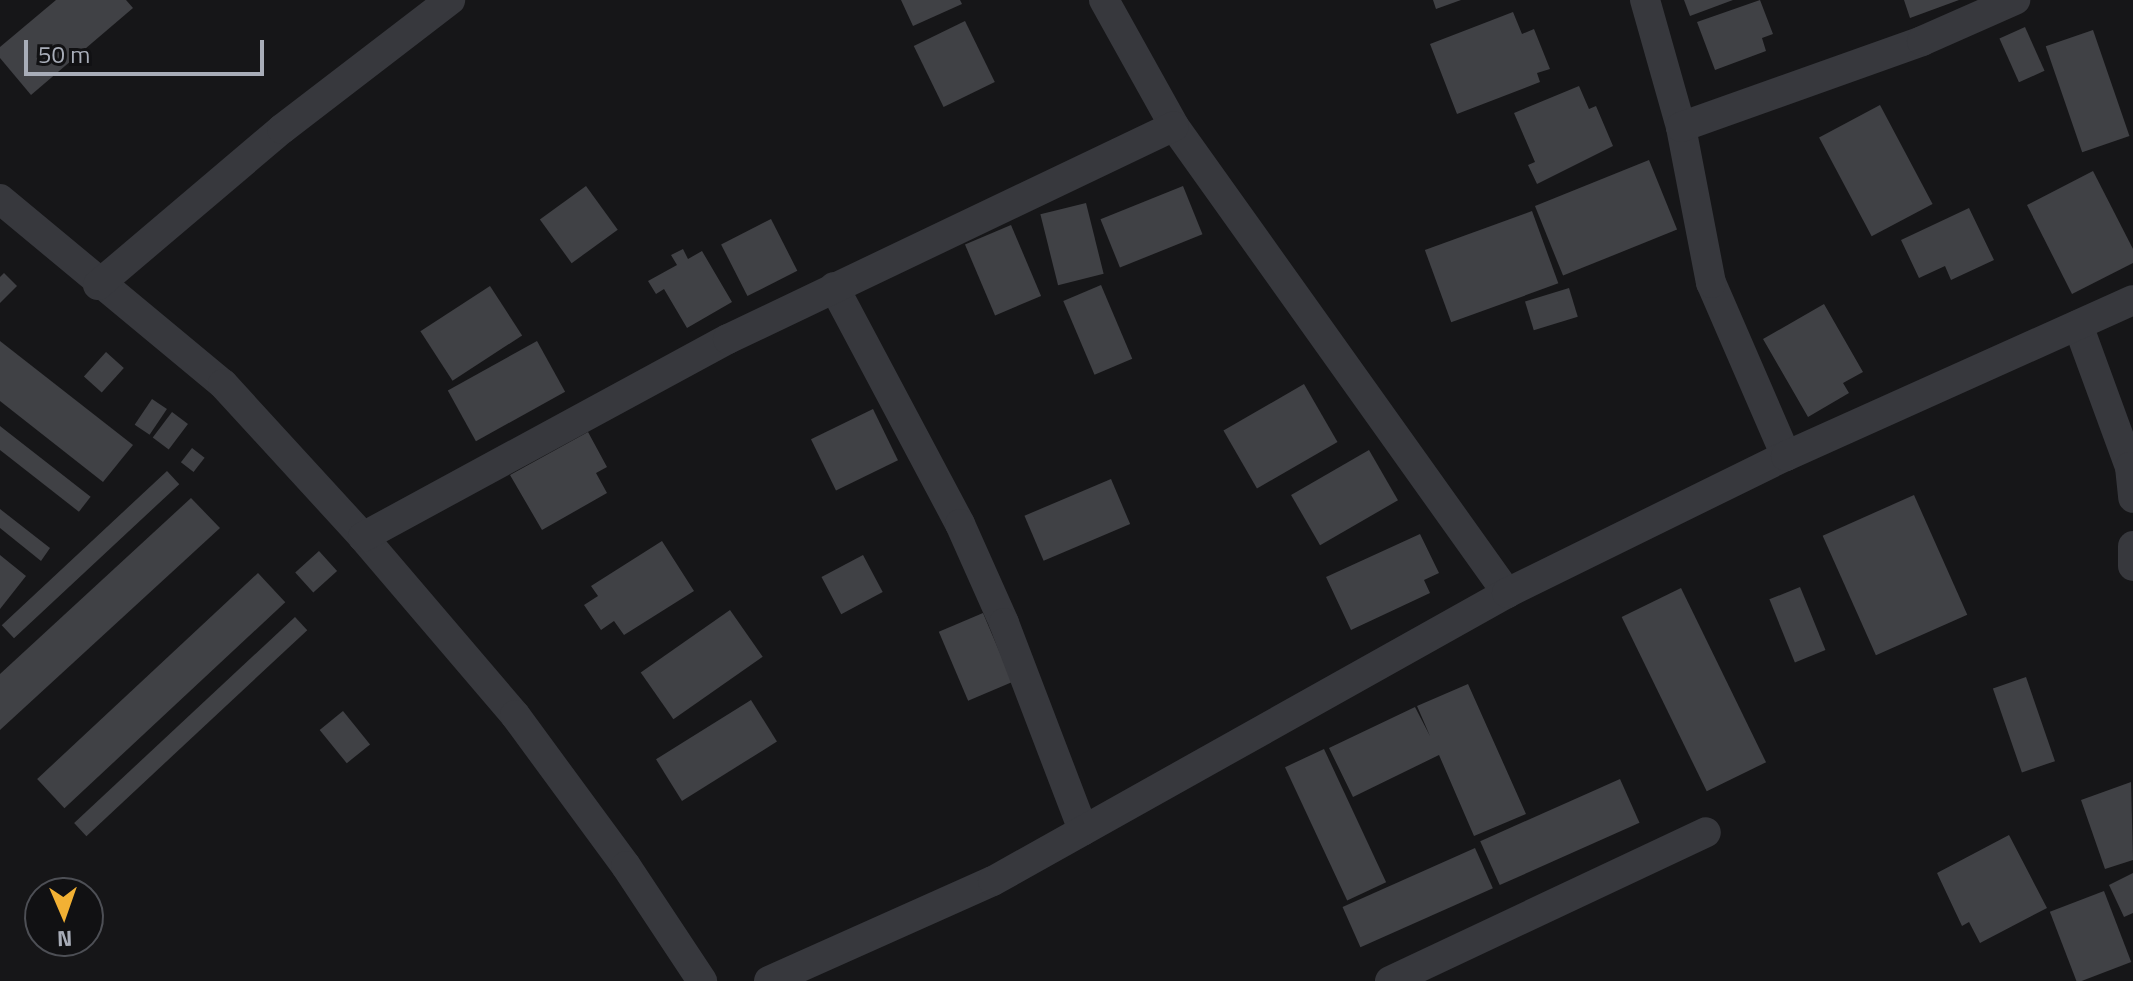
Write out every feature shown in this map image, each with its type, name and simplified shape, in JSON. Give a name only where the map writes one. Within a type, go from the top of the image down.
[{"type":"street","points":[[98,285],[282,129],[450,0]]},
{"type":"street","points":[[1104,0],[1174,126],[1507,593]]},
{"type":"street","points":[[1645,0],[1681,127],[1711,283],[1786,456]]},
{"type":"street","points":[[1681,127],[1922,41],[2015,0]]},
{"type":"street","points":[[363,537],[728,339],[1174,126]]},
{"type":"street","points":[[0,199],[98,285],[223,384],[363,537],[515,715],[626,866],[702,981]]},
{"type":"street","points":[[834,287],[960,524],[1004,623],[1083,830]]},
{"type":"street","points":[[769,981],[908,922],[1083,830],[1507,593],[1786,456],[2133,300]]},
{"type":"street","points":[[2078,325],[2130,467],[2133,498]]},
{"type":"street","points":[[2133,546],[2133,566]]},
{"type":"street","points":[[1390,981],[1706,832]]},
{"type":"building","points":[[56,0],[126,0],[133,8],[31,95],[0,58],[0,47]]},
{"type":"building","points":[[901,0],[960,0],[962,4],[913,26]]},
{"type":"building","points":[[1433,0],[1461,0],[1436,9]]},
{"type":"building","points":[[1684,0],[1733,0],[1690,16]]},
{"type":"building","points":[[1760,0],[1773,34],[1762,38],[1766,51],[1715,70],[1697,22]]},
{"type":"building","points":[[1904,0],[1959,0],[1910,18]]},
{"type":"building","points":[[1513,12],[1522,34],[1534,29],[1550,69],[1537,73],[1540,82],[1457,114],[1430,44]]},
{"type":"building","points":[[965,21],[995,82],[944,107],[914,46]]},
{"type":"building","points":[[2025,27],[2045,71],[2019,82],[1999,38]]},
{"type":"building","points":[[2093,30],[2129,136],[2082,152],[2046,46]]},
{"type":"building","points":[[1579,86],[1589,109],[1596,106],[1613,146],[1537,184],[1528,165],[1535,162],[1514,113]]},
{"type":"building","points":[[1880,105],[1933,204],[1872,236],[1819,137]]},
{"type":"building","points":[[1649,160],[1677,230],[1563,276],[1535,206]]},
{"type":"building","points":[[2093,171],[2133,249],[2133,263],[2072,294],[2027,205]]},
{"type":"building","points":[[586,186],[618,230],[572,263],[540,220]]},
{"type":"building","points":[[1183,186],[1202,234],[1120,268],[1100,219]]},
{"type":"building","points":[[1086,203],[1104,274],[1058,285],[1040,214]]},
{"type":"building","points":[[1969,208],[1994,260],[1951,280],[1945,266],[1919,278],[1901,240]]},
{"type":"building","points":[[1532,211],[1558,283],[1451,322],[1425,250]]},
{"type":"building","points":[[771,219],[797,271],[747,296],[721,244]]},
{"type":"building","points":[[1011,225],[1041,296],[995,315],[965,245]]},
{"type":"building","points":[[683,249],[688,259],[702,251],[732,302],[687,328],[664,289],[656,294],[648,281],[677,265],[671,255]]},
{"type":"building","points":[[4,273],[17,286],[0,303],[0,277]]},
{"type":"building","points":[[1101,285],[1132,359],[1095,375],[1063,301]]},
{"type":"building","points":[[490,286],[522,335],[453,381],[420,331]]},
{"type":"building","points":[[1569,288],[1578,317],[1534,330],[1525,301]]},
{"type":"building","points":[[1824,304],[1863,372],[1843,383],[1849,393],[1808,417],[1763,339]]},
{"type":"building","points":[[0,341],[133,445],[103,482],[0,401]]},
{"type":"building","points":[[537,341],[565,392],[476,441],[448,390]]},
{"type":"building","points":[[106,352],[124,368],[102,393],[84,377]]},
{"type":"building","points":[[1304,384],[1338,442],[1257,489],[1223,430]]},
{"type":"building","points":[[152,399],[167,409],[150,435],[135,425]]},
{"type":"building","points":[[873,409],[898,460],[836,490],[811,439]]},
{"type":"building","points":[[172,412],[188,424],[169,450],[153,438]]},
{"type":"building","points":[[0,426],[91,497],[79,512],[0,450]]},
{"type":"building","points":[[588,432],[607,467],[596,473],[607,493],[542,530],[510,475]]},
{"type":"building","points":[[192,448],[205,458],[194,472],[181,462]]},
{"type":"building","points":[[1369,450],[1398,500],[1320,545],[1291,495]]},
{"type":"building","points":[[167,471],[179,484],[14,638],[2,625]]},
{"type":"building","points":[[1111,479],[1130,524],[1044,561],[1024,516]]},
{"type":"building","points":[[1914,495],[1967,615],[1876,655],[1823,536]]},
{"type":"building","points":[[191,498],[220,528],[0,730],[0,674]]},
{"type":"building","points":[[0,509],[50,548],[41,561],[0,528]]},
{"type":"building","points":[[1420,534],[1439,573],[1424,580],[1430,593],[1351,630],[1326,577]]},
{"type":"building","points":[[662,541],[694,591],[624,635],[614,621],[601,630],[584,605],[598,596],[591,586]]},
{"type":"building","points":[[319,551],[337,571],[313,592],[295,572]]},
{"type":"building","points":[[0,555],[26,576],[0,609]]},
{"type":"building","points":[[863,555],[883,592],[841,614],[822,577]]},
{"type":"building","points":[[258,573],[285,602],[64,808],[37,779]]},
{"type":"building","points":[[1800,587],[1825,650],[1795,662],[1769,599]]},
{"type":"building","points":[[1681,588],[1766,762],[1707,791],[1622,617]]},
{"type":"building","points":[[730,610],[763,657],[673,719],[641,673]]},
{"type":"building","points":[[983,613],[1012,682],[968,701],[939,632]]},
{"type":"building","points":[[295,617],[307,630],[86,836],[74,823]]},
{"type":"building","points":[[2026,677],[2055,761],[2022,773],[1993,688]]},
{"type":"building","points":[[1468,684],[1526,814],[1474,836],[1439,755],[1353,797],[1329,748],[1415,707],[1430,736],[1417,706]]},
{"type":"building","points":[[751,700],[777,742],[682,801],[656,759]]},
{"type":"building","points":[[343,711],[370,744],[347,763],[320,730]]},
{"type":"building","points":[[1324,749],[1386,882],[1347,900],[1285,767]]},
{"type":"building","points":[[1620,779],[1640,823],[1500,885],[1480,841]]},
{"type":"building","points":[[2131,782],[2133,860],[2105,869],[2081,800]]},
{"type":"building","points":[[2009,835],[2047,908],[1980,943],[1969,922],[1962,926],[1937,873]]},
{"type":"building","points":[[1475,848],[1493,888],[1360,947],[1343,907]]},
{"type":"building","points":[[2133,873],[2133,913],[2124,917],[2109,885]]},
{"type":"building","points":[[2104,891],[2131,962],[2076,981],[2050,912]]}]
